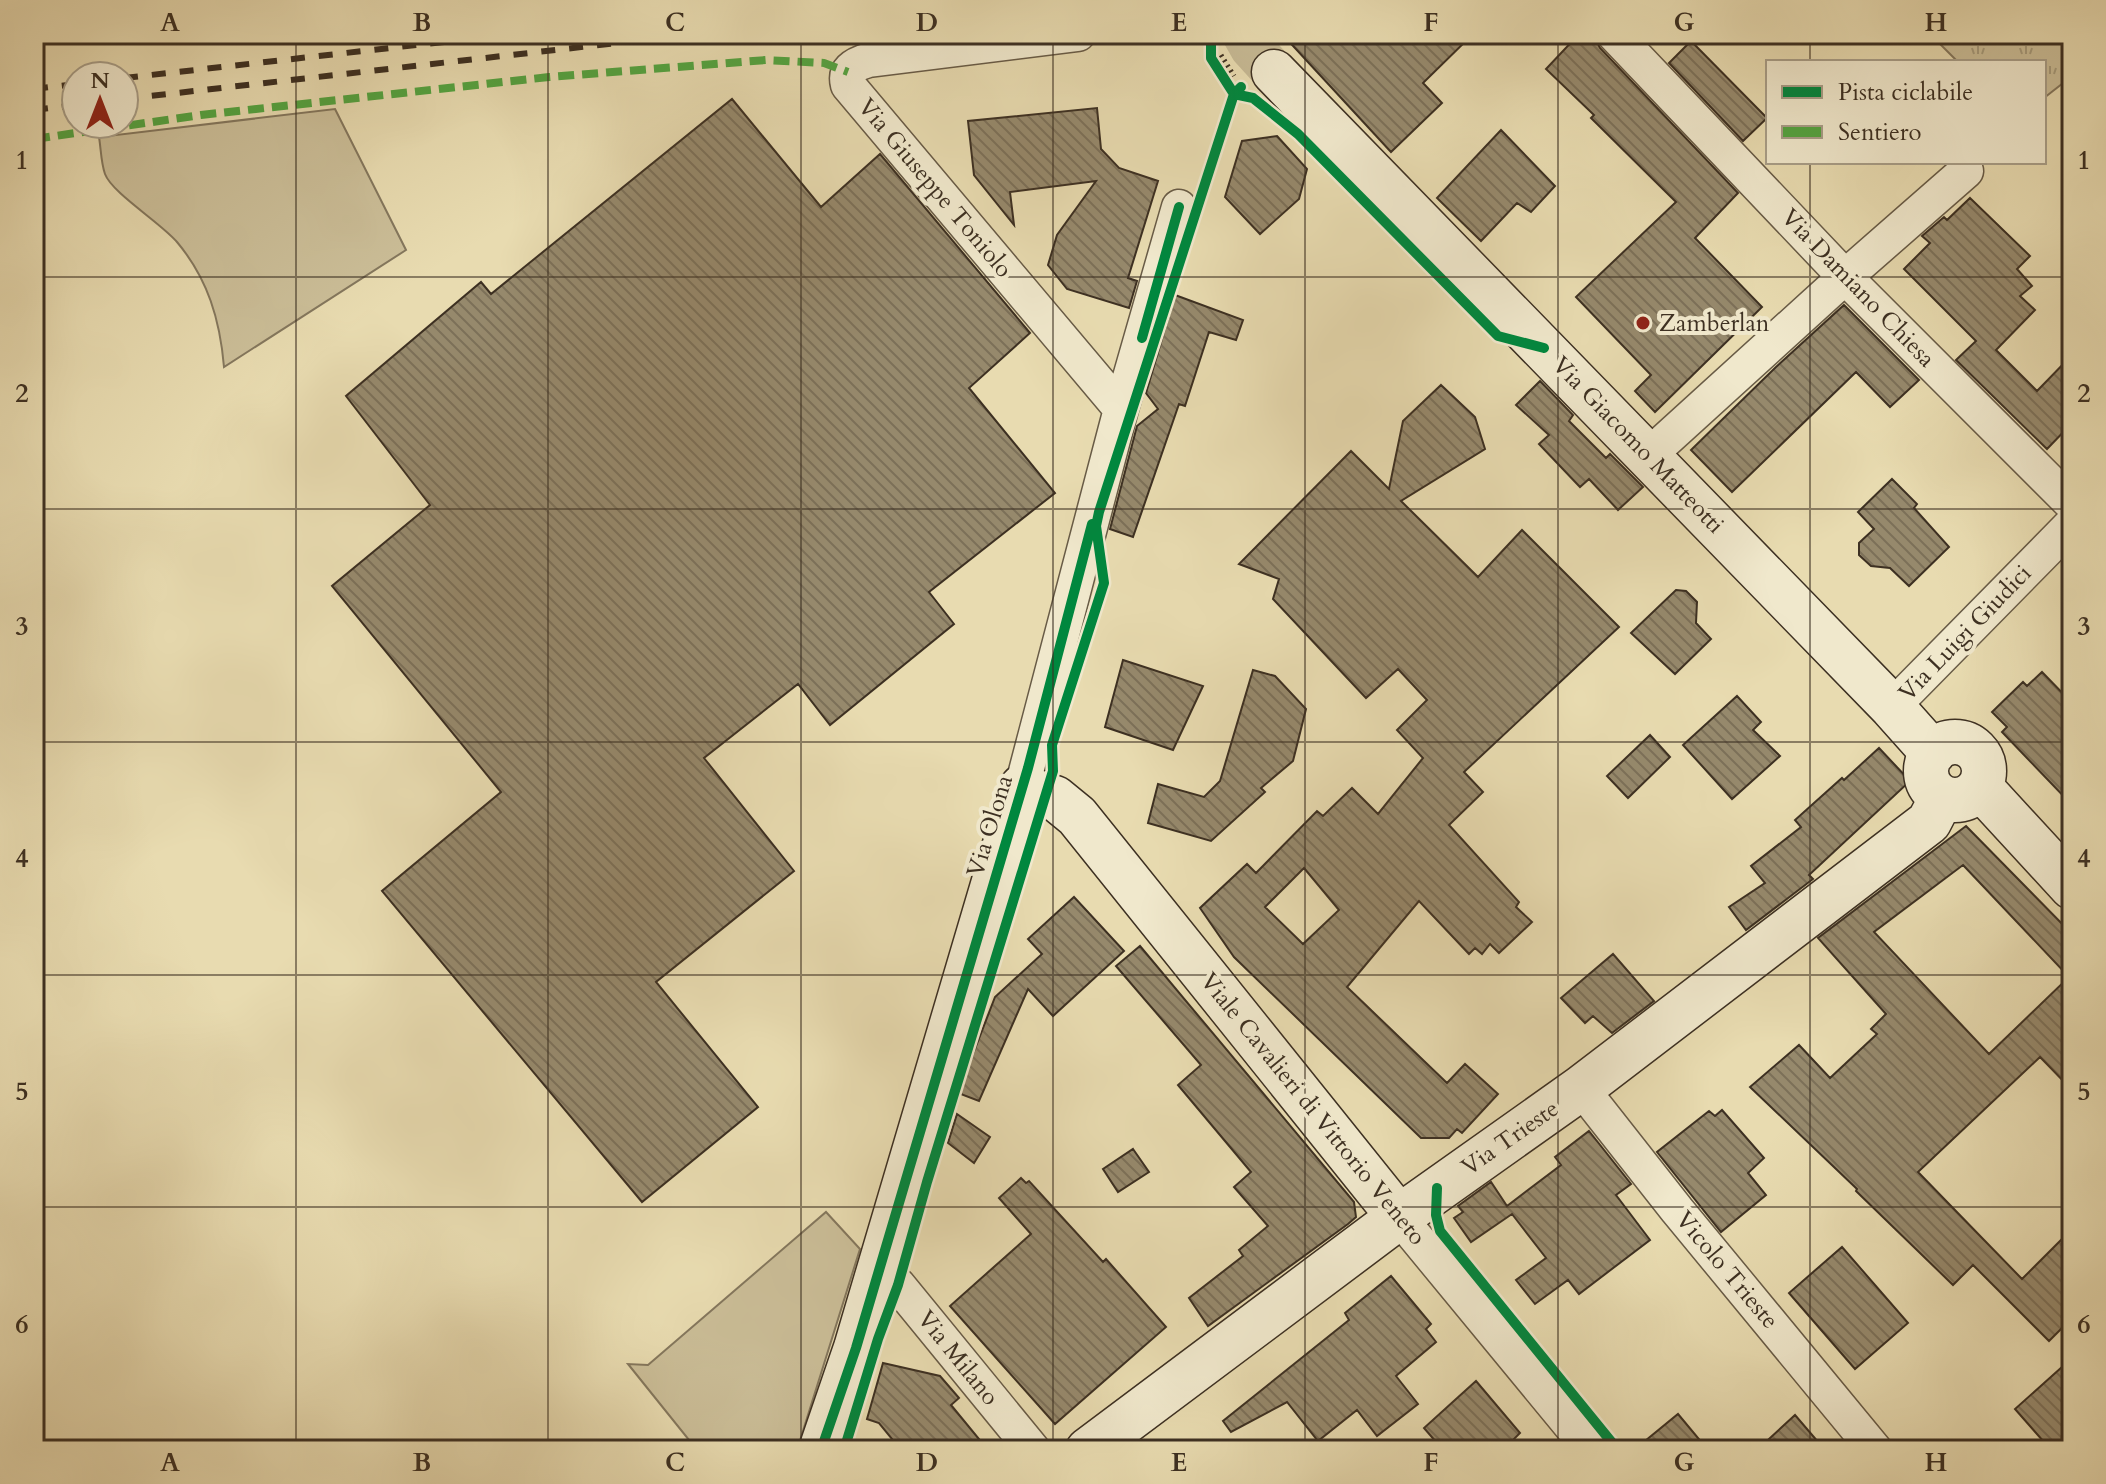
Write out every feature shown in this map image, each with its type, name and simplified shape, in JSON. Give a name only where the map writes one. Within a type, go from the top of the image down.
[{"type":"street","name":"Via Giuseppe Toniolo","points":[[1078,34],[869,60],[857,63],[846,78],[848,85],[1121,409]]},
{"type":"street","name":"Via Damiano Chiesa","points":[[1614,34],[1845,277],[2072,504]]},
{"type":"street","name":"Via Giacomo Matteotti","points":[[1257,80],[1648,456],[1933,753],[1947,743],[1956,742],[1972,748],[1985,770],[1950,802]]},
{"type":"street","points":[[1648,456],[1966,171]]},
{"type":"street","name":"Via Olona","points":[[821,1450],[856,1348],[1022,787],[1121,409],[1179,207]]},
{"type":"street","name":"Via Luigi Giudici","points":[[1892,707],[2072,524]]},
{"type":"street","name":"Viale Cavalieri di Vittorio Veneto","points":[[1022,787],[1055,798],[1077,816],[1399,1217],[1591,1450]]},
{"type":"street","points":[[1950,802],[2072,887]]},
{"type":"street","name":"Via Trieste","points":[[1088,1450],[1399,1217],[1581,1088],[1950,802]]},
{"type":"street","name":"Vicolo Trieste","points":[[1581,1088],[1875,1450]]},
{"type":"street","name":"Via Milano","points":[[877,1272],[898,1285],[1033,1450]]},
{"type":"path","points":[[1211,46],[1211,58],[1226,82]]},
{"type":"path","points":[[1221,55],[1257,80]]},
{"type":"green space","points":[[1930,34],[2072,34],[2072,76],[2046,96],[2046,60],[1956,60]]},
{"type":"green space","points":[[335,109],[406,250],[224,367],[211,301],[188,256],[170,234],[127,199],[105,174],[99,140],[140,140],[140,132]]},
{"type":"green space","points":[[826,1212],[860,1249],[797,1450],[697,1450],[628,1364],[648,1365]]},
{"type":"building","points":[[1282,34],[1473,34],[1423,83],[1442,103],[1391,152]]},
{"type":"building","points":[[1579,34],[1590,34],[1595,38],[1600,48],[1738,193],[1695,238],[1762,307],[1655,412],[1635,391],[1651,375],[1576,297],[1676,202],[1546,69]]},
{"type":"building","points":[[1691,41],[1766,119],[1743,141],[1669,63]]},
{"type":"building","points":[[732,99],[821,207],[880,154],[1030,333],[969,388],[1055,493],[929,592],[954,624],[830,725],[798,684],[704,758],[794,871],[656,982],[758,1107],[642,1202],[382,891],[501,792],[332,586],[430,505],[346,396],[481,282],[491,294]]},
{"type":"building","points":[[1097,108],[1101,149],[1119,168],[1158,181],[1128,278],[1137,281],[1129,308],[1067,289],[1048,265],[1057,235],[1096,181],[1010,192],[1014,225],[974,175],[968,121]]},
{"type":"building","points":[[1501,130],[1555,186],[1531,212],[1517,203],[1481,241],[1437,198]]},
{"type":"building","points":[[1277,136],[1307,169],[1299,199],[1260,234],[1225,197],[1242,141]]},
{"type":"building","points":[[1970,198],[2030,256],[2017,269],[2032,286],[2020,296],[2035,310],[1996,350],[2037,391],[2072,355],[2072,423],[2047,449],[1956,360],[1976,341],[1904,269],[1930,243],[1922,236],[1944,217],[1947,220]]},
{"type":"building","points":[[1175,295],[1243,320],[1236,340],[1209,332],[1185,406],[1179,404],[1133,537],[1110,529],[1137,426],[1158,409],[1146,393]]},
{"type":"building","points":[[1844,305],[1919,380],[1890,407],[1856,372],[1732,492],[1691,450]]},
{"type":"building","points":[[1540,381],[1573,415],[1569,421],[1606,458],[1610,454],[1643,487],[1618,510],[1589,479],[1580,487],[1539,444],[1549,435],[1516,405]]},
{"type":"building","points":[[1441,385],[1475,417],[1485,449],[1401,501],[1478,577],[1522,530],[1619,627],[1464,772],[1483,792],[1449,825],[1519,902],[1516,907],[1532,922],[1499,953],[1490,944],[1482,954],[1475,948],[1469,954],[1419,901],[1347,987],[1447,1083],[1465,1064],[1498,1094],[1462,1133],[1457,1129],[1449,1138],[1421,1138],[1234,957],[1200,908],[1247,864],[1256,873],[1317,811],[1323,816],[1352,788],[1378,814],[1423,758],[1397,730],[1427,700],[1398,669],[1366,698],[1273,599],[1279,579],[1239,564],[1351,451],[1389,489],[1403,421]],"holes":[[[1304,868],[1339,910],[1303,944],[1265,907]]]},
{"type":"building","points":[[1892,479],[1917,504],[1914,508],[1949,547],[1909,586],[1890,568],[1871,566],[1859,555],[1859,543],[1874,529],[1858,512]]},
{"type":"building","points":[[1676,590],[1686,591],[1697,602],[1696,623],[1711,639],[1675,674],[1631,633]]},
{"type":"building","points":[[1123,660],[1203,686],[1173,750],[1105,727]]},
{"type":"building","points":[[1253,670],[1275,676],[1306,709],[1293,761],[1261,788],[1265,792],[1211,841],[1148,823],[1158,784],[1204,797],[1220,781]]},
{"type":"building","points":[[2042,672],[2072,703],[2072,805],[2002,732],[2007,727],[1992,712],[2023,682],[2027,686]]},
{"type":"building","points":[[1737,696],[1761,722],[1753,730],[1780,756],[1732,799],[1683,745]]},
{"type":"building","points":[[1650,735],[1670,757],[1628,798],[1607,776]]},
{"type":"building","points":[[1879,748],[1910,781],[1809,875],[1813,879],[1746,930],[1729,907],[1765,883],[1751,866],[1801,827],[1795,820]]},
{"type":"building","points":[[1966,826],[2072,934],[2072,1090],[2040,1057],[1918,1172],[2022,1279],[2072,1229],[2072,1318],[2049,1341],[1973,1265],[1953,1285],[1750,1087],[1799,1045],[1830,1078],[1877,1034],[1871,1029],[1886,1014],[1818,938]],"holes":[[[1963,865],[2069,977],[1989,1054],[1874,932]]]},
{"type":"building","points":[[1074,897],[1124,951],[1053,1016],[1028,989],[979,1101],[958,1093],[995,997],[1042,954],[1028,939]]},
{"type":"building","points":[[1140,946],[1354,1202],[1356,1217],[1348,1224],[1208,1326],[1189,1298],[1243,1256],[1239,1250],[1268,1226],[1234,1187],[1251,1172],[1178,1085],[1201,1065],[1116,966]]},
{"type":"building","points":[[1613,954],[1654,1001],[1612,1033],[1593,1016],[1585,1023],[1561,998]]},
{"type":"building","points":[[1722,1110],[1764,1158],[1748,1173],[1766,1195],[1721,1232],[1657,1152],[1709,1111],[1715,1116]]},
{"type":"building","points":[[957,1114],[990,1137],[974,1163],[948,1143]]},
{"type":"building","points":[[1589,1131],[1631,1184],[1616,1195],[1650,1240],[1579,1294],[1568,1280],[1535,1304],[1516,1280],[1546,1258],[1512,1214],[1471,1242],[1454,1218],[1463,1212],[1458,1206],[1491,1182],[1507,1206],[1561,1165],[1555,1157]]},
{"type":"building","points":[[1133,1149],[1149,1172],[1118,1192],[1103,1169]]},
{"type":"building","points":[[1021,1178],[1026,1183],[1029,1181],[1103,1262],[1106,1259],[1166,1327],[1055,1424],[950,1306],[1031,1234],[999,1198]]},
{"type":"building","points":[[1842,1247],[1908,1323],[1855,1369],[1789,1293]]},
{"type":"building","points":[[1391,1276],[1431,1324],[1426,1329],[1436,1342],[1396,1376],[1418,1404],[1377,1436],[1357,1410],[1318,1441],[1287,1402],[1231,1432],[1223,1421],[1349,1320],[1345,1313]]},
{"type":"building","points":[[2072,1358],[2072,1450],[2051,1450],[2015,1409]]},
{"type":"building","points":[[883,1363],[940,1376],[959,1398],[951,1405],[988,1450],[901,1450],[879,1423],[867,1419]]},
{"type":"building","points":[[1476,1381],[1520,1433],[1503,1450],[1443,1450],[1424,1428]]},
{"type":"building","points":[[1678,1414],[1708,1450],[1634,1450]]},
{"type":"building","points":[[1795,1415],[1825,1450],[1757,1450]]},
{"type":"tunnel","points":[[1244,34],[1274,72]]},
{"type":"railway","points":[[140,76],[514,34]]},
{"type":"railway","points":[[140,97],[696,34]]},
{"type":"railway","points":[[34,89],[60,86]]},
{"type":"railway","points":[[34,110],[60,107]]},
{"type":"marked path","points":[[34,139],[201,115],[549,77],[766,60],[824,63],[848,72]]},
{"type":"cycle path","points":[[1211,34],[1211,58],[1234,94],[1253,98],[1298,134],[1498,336],[1544,348]]},
{"type":"cycle path","points":[[844,1450],[898,1285],[1053,771],[1052,745],[1104,583],[1096,526],[1099,512],[1234,94],[1241,87]]},
{"type":"cycle path","points":[[1142,338],[1179,207]]},
{"type":"cycle path","points":[[821,1450],[856,1348],[1028,768],[1092,524]]},
{"type":"cycle path","points":[[1437,1188],[1436,1215],[1440,1231],[1618,1450]]},
{"type":"place","name":"Zamberlan","points":[[1643,323]]}]
